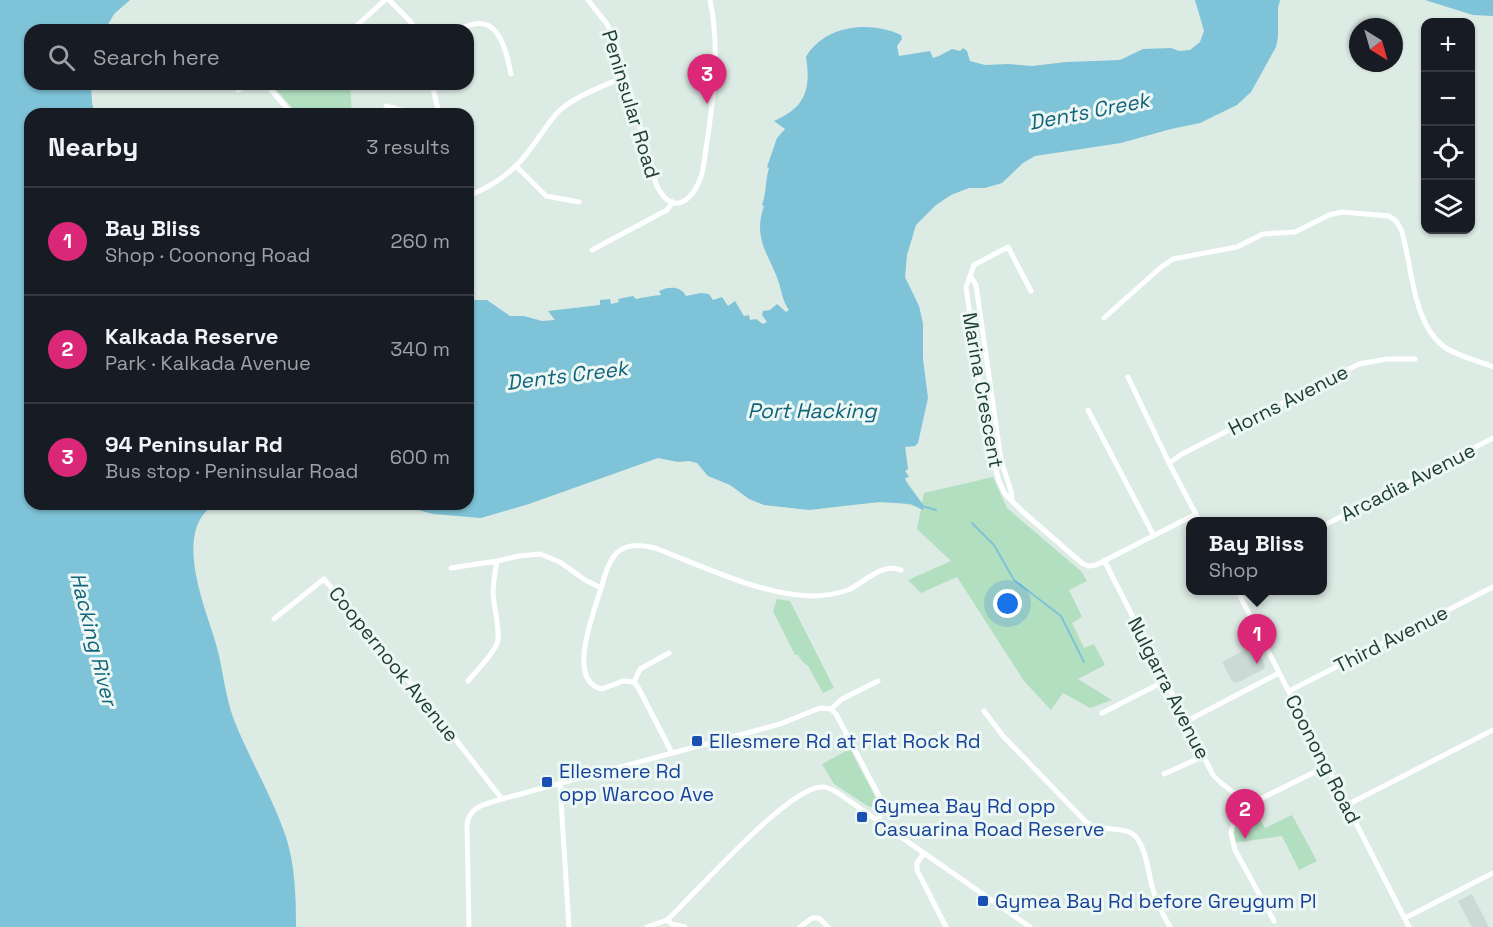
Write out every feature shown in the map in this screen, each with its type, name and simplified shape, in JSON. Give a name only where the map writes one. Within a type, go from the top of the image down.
[{"type":"street","points":[[359,24],[385,0]]},
{"type":"street","points":[[389,0],[412,24]]},
{"type":"street","name":"Peninsular Road","points":[[588,0],[611,30],[656,184],[661,194],[673,202],[686,200],[695,192],[703,169],[715,65],[710,0]]},
{"type":"street","points":[[474,25],[480,24],[494,30],[504,43],[511,74]]},
{"type":"street","points":[[474,193],[497,181],[516,166],[560,111],[576,100],[626,76]]},
{"type":"street","points":[[271,90],[287,108]]},
{"type":"street","points":[[433,90],[438,108]]},
{"type":"street","points":[[386,106],[394,108]]},
{"type":"street","points":[[516,166],[546,196],[579,202]]},
{"type":"street","points":[[592,250],[667,210],[673,202]]},
{"type":"street","points":[[1104,318],[1160,268],[1173,260],[1237,247],[1263,234],[1295,232],[1336,213],[1389,216],[1401,228],[1420,309],[1435,338],[1449,350],[1493,367]]},
{"type":"street","points":[[971,277],[971,271],[977,263],[1008,247],[1031,291]]},
{"type":"street","name":"Marina Crescent","points":[[1012,500],[1001,460],[976,285],[971,277],[966,286],[988,441],[1005,494],[1085,565],[1092,566],[1104,561]]},
{"type":"street","name":"Horns Avenue","points":[[1168,463],[1359,364],[1387,358],[1414,359]]},
{"type":"street","points":[[1128,377],[1168,463],[1198,517]]},
{"type":"street","points":[[1088,410],[1154,536]]},
{"type":"street","name":"Arcadia Avenue","points":[[1327,524],[1493,438]]},
{"type":"street","points":[[1190,517],[1196,514]]},
{"type":"street","points":[[1104,561],[1186,519]]},
{"type":"street","points":[[672,753],[634,682],[623,681],[602,689],[593,686],[586,675],[583,657],[585,645],[611,557],[626,547],[634,545],[655,548],[771,591],[802,595],[829,595],[848,590],[885,569],[895,567],[901,570]]},
{"type":"street","points":[[451,568],[540,554],[560,562],[585,580],[601,588]]},
{"type":"street","points":[[468,681],[497,643],[499,634],[493,591],[497,561]]},
{"type":"street","name":"Nulgarra Avenue","points":[[1104,561],[1215,777],[1241,798],[1246,806]]},
{"type":"street","name":"Coopernook Avenue","points":[[274,619],[324,579],[432,709],[502,799]]},
{"type":"street","name":"Third Avenue","points":[[1289,691],[1493,587]]},
{"type":"street","name":"Coonong Road","points":[[1239,595],[1410,927]]},
{"type":"street","points":[[634,682],[640,669],[669,653]]},
{"type":"street","points":[[1187,721],[1279,673]]},
{"type":"street","points":[[831,709],[842,699],[878,681]]},
{"type":"street","points":[[1102,713],[1165,681]]},
{"type":"street","points":[[469,927],[468,819],[474,809],[502,799],[780,724],[820,708],[831,709],[836,714],[881,800],[883,809],[878,821]]},
{"type":"street","points":[[984,711],[1003,736],[1086,822],[1097,828],[1130,833],[1138,840],[1143,849],[1154,893],[1170,927]]},
{"type":"street","points":[[1347,805],[1493,730]]},
{"type":"street","points":[[1164,774],[1204,756]]},
{"type":"street","points":[[1274,921],[1235,850],[1231,833],[1234,821],[1246,806],[1327,766]]},
{"type":"street","points":[[560,784],[569,927]]},
{"type":"street","points":[[647,927],[667,921],[765,821],[813,788],[824,787],[831,789],[1030,927]]},
{"type":"street","points":[[924,853],[917,863],[917,870],[946,927]]},
{"type":"street","points":[[1405,918],[1493,873]]},
{"type":"street","points":[[800,927],[812,918],[819,918],[828,927]]},
{"type":"street","points":[[667,921],[685,927]]},
{"type":"shaded area","points":[[1255,645],[1265,665],[1264,669],[1237,683],[1232,681],[1222,662]]},
{"type":"shaded area","points":[[1472,894],[1489,927],[1472,927],[1458,901]]},
{"type":"green space","points":[[276,90],[350,90],[352,108],[293,108]]},
{"type":"green space","points":[[905,446],[908,469],[905,471],[909,477],[905,478],[922,503],[924,493],[993,477],[1007,508],[1082,572],[1087,581],[1069,590],[1082,617],[1072,623],[1084,648],[1094,644],[1105,665],[1078,679],[1112,700],[1090,708],[1063,693],[1051,710],[1024,681],[957,577],[921,593],[908,580],[951,561],[917,529],[921,509],[898,503],[859,504]]},
{"type":"green space","points":[[777,599],[790,601],[834,688],[823,693],[808,666],[798,655],[795,655],[773,611]]},
{"type":"green space","points":[[850,749],[878,802],[876,807],[869,807],[834,784],[822,764]]},
{"type":"green space","points":[[1251,804],[1265,828],[1292,815],[1317,861],[1299,870],[1282,836],[1233,843],[1234,821]]},
{"type":"water","name":"Hacking River","points":[[0,0],[130,0],[114,14],[108,24],[24,24],[24,90],[91,90],[93,108],[24,108],[24,510],[208,510],[202,516],[195,532],[193,551],[195,571],[216,644],[234,720],[286,837],[293,870],[296,927],[0,927]]},
{"type":"water","name":"Port Hacking","points":[[1195,0],[1280,0],[1276,47],[1251,92],[1237,105],[1200,123],[1121,143],[1035,156],[1023,163],[1002,183],[985,188],[969,188],[951,195],[936,205],[916,225],[907,255],[905,277],[919,306],[923,324],[923,359],[928,398],[918,443],[915,446],[905,447],[908,469],[905,471],[909,477],[905,478],[924,506],[923,510],[911,504],[879,502],[809,510],[764,505],[749,499],[730,485],[708,476],[697,463],[658,458],[529,504],[481,518],[433,514],[419,510],[474,510],[474,300],[487,300],[510,316],[524,316],[542,321],[555,320],[548,311],[600,305],[600,300],[610,299],[611,304],[619,302],[618,299],[633,296],[636,299],[661,295],[659,291],[667,288],[681,290],[686,296],[701,293],[709,294],[713,300],[722,297],[728,306],[735,301],[744,316],[749,315],[750,320],[756,319],[763,324],[767,322],[762,315],[763,311],[770,310],[777,304],[786,312],[789,310],[761,238],[760,228],[764,206],[762,205],[769,168],[767,167],[777,138],[785,129],[774,121],[785,116],[800,103],[807,88],[806,57],[824,38],[849,28],[876,28],[901,35],[902,39],[897,46],[899,56],[930,51],[933,58],[952,49],[960,51],[963,48],[967,51],[970,61],[985,65],[1032,66],[1120,60],[1143,49],[1190,50],[1200,42],[1204,31]]},
{"type":"water","points":[[1425,0],[1493,0],[1493,16],[1473,15]]},
{"type":"waterway","points":[[922,506],[936,510]]},
{"type":"waterway","points":[[972,523],[994,545],[1014,580],[1061,616],[1084,662]]},
{"type":"place","name":"94 Peninsular Rd","points":[[707,104]]},
{"type":"place","name":"Bay Bliss","points":[[1257,664]]},
{"type":"place","name":"Ellesmere Rd at Flat Rock Rd","points":[[697,741]]},
{"type":"place","name":"Ellesmere Rd opp Warcoo Ave","points":[[547,782]]},
{"type":"place","name":"Gymea Bay Rd opp Casuarina Road Reserve","points":[[862,817]]},
{"type":"place","name":"Kalkada Reserve","points":[[1245,839]]},
{"type":"place","name":"Gymea Bay Rd before Greygum Pl","points":[[983,901]]},
{"type":"water label","name":"Dents Creek","points":[[1089,111]]},
{"type":"water label","name":"Dents Creek","points":[[567,375]]}]
